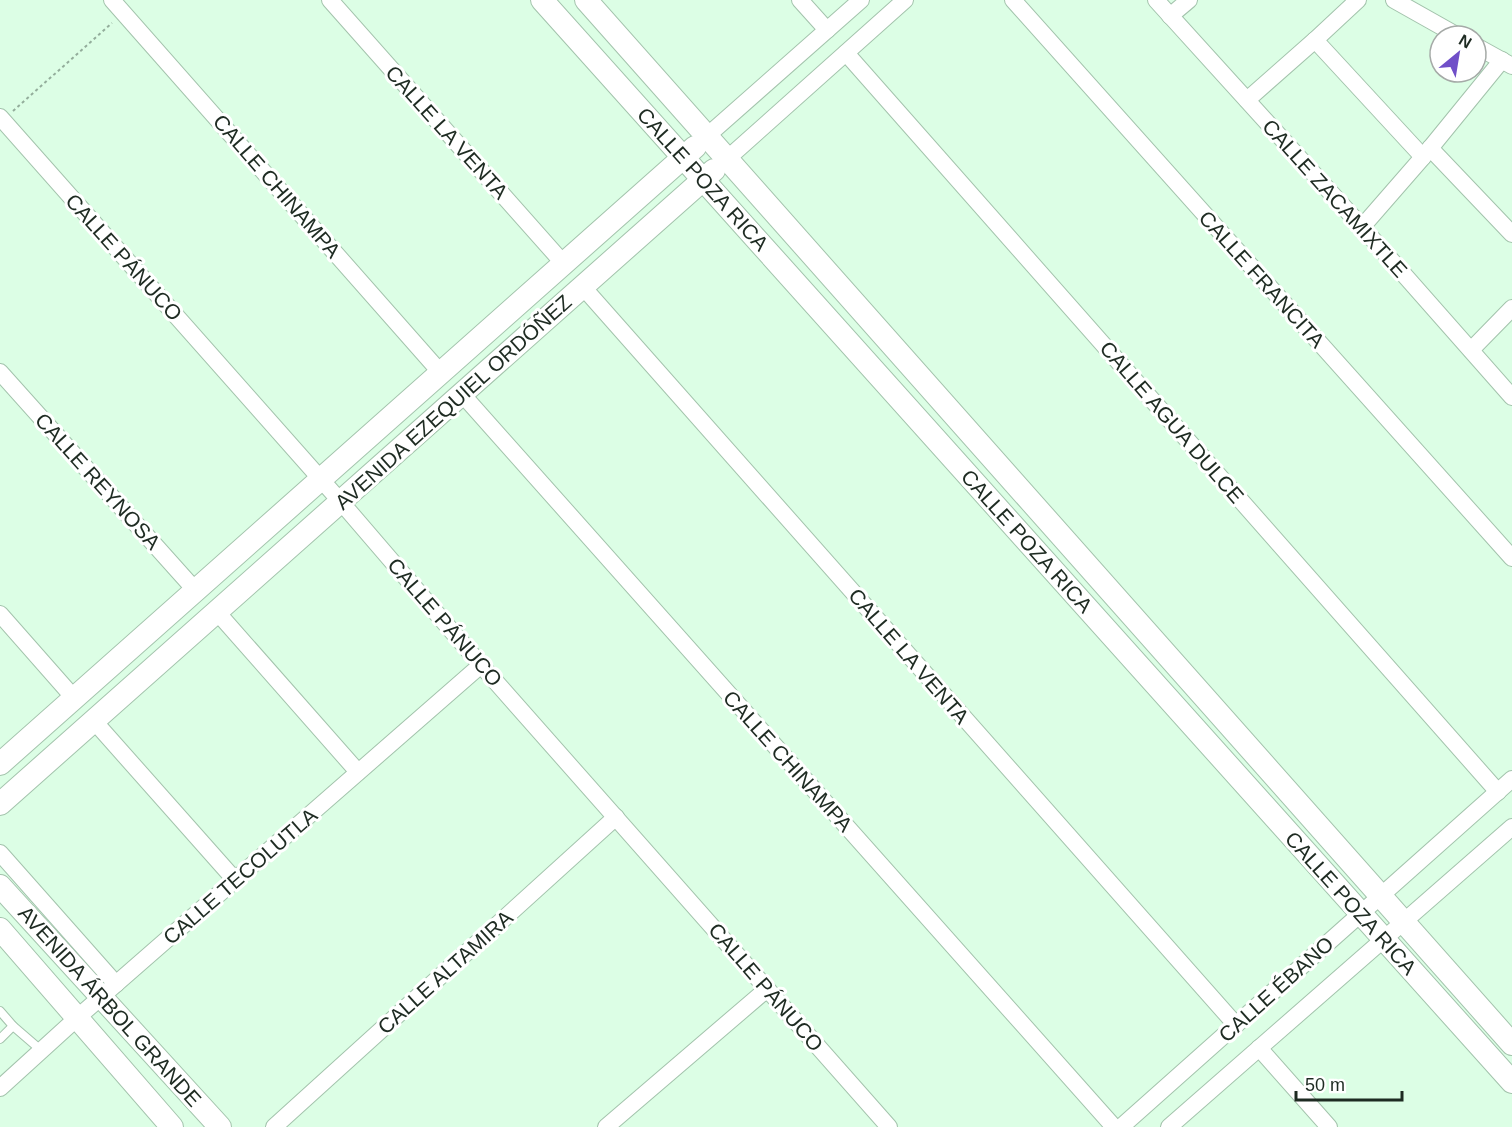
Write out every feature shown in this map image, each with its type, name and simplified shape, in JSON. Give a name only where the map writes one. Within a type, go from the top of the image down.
[{"type":"street","name":"CALLE LA VENTA","points":[[330,0],[564,264]]},
{"type":"street","name":"CALLE POZA RICA","points":[[542,0],[1512,1082]]},
{"type":"street","name":"CALLE POZA RICA","points":[[586,0],[1512,1044]]},
{"type":"street","points":[[801,0],[827,30]]},
{"type":"street","name":"AVENIDA EZEQUIEL ORDÓÑEZ","points":[[0,764],[861,0]]},
{"type":"street","name":"AVENIDA EZEQUIEL ORDÓÑEZ","points":[[0,804],[905,0]]},
{"type":"street","name":"CALLE FRANCITA","points":[[1013,0],[1512,558]]},
{"type":"street","name":"CALLE ZACAMIXTLE","points":[[1156,0],[1362,227],[1512,397]]},
{"type":"street","points":[[1170,16],[1189,0]]},
{"type":"street","points":[[1247,100],[1358,0]]},
{"type":"street","points":[[1394,0],[1437,24]]},
{"type":"street","name":"CALLE CHINAMPA","points":[[118,6],[441,373]]},
{"type":"street","points":[[1315,40],[1426,152],[1512,234]]},
{"type":"street","name":"CALLE AGUA DULCE","points":[[846,53],[1498,792]]},
{"type":"street","points":[[1362,227],[1507,63],[1488,53]]},
{"type":"street","name":"CALLE PÁNUCO","points":[[1,119],[321,479],[889,1127]]},
{"type":"street","name":"CALLE LA VENTA","points":[[583,286],[1236,1025]]},
{"type":"street","points":[[1471,350],[1512,308]]},
{"type":"street","name":"CALLE REYNOSA","points":[[0,372],[196,591]]},
{"type":"street","name":"CALLE CHINAMPA","points":[[462,394],[1114,1127]]},
{"type":"street","points":[[1002,513],[1012,501],[1027,497]]},
{"type":"street","points":[[1042,558],[1056,553],[1065,540]]},
{"type":"street","points":[[217,612],[358,772]]},
{"type":"street","points":[[0,614],[74,698]]},
{"type":"street","name":"CALLE TECOLUTLA","points":[[0,1088],[481,664]]},
{"type":"street","points":[[94,721],[235,880]]},
{"type":"street","name":"CALLE ÉBANO","points":[[1121,1127],[1512,779]]},
{"type":"street","name":"CALLE ALTAMIRA","points":[[274,1127],[616,818]]},
{"type":"street","name":"CALLE ÉBANO","points":[[1169,1127],[1512,827]]},
{"type":"street","points":[[0,853],[109,990]]},
{"type":"street","name":"AVENIDA ÁRBOL GRANDE","points":[[0,886],[109,990],[220,1127]]},
{"type":"street","name":"AVENIDA ÁRBOL GRANDE","points":[[0,929],[172,1127]]},
{"type":"street","points":[[606,1127],[767,989]]},
{"type":"street","points":[[1259,1048],[1329,1127]]},
{"type":"lane","points":[[0,1011],[13,1026],[42,1051]]},
{"type":"lane","points":[[0,1039],[13,1026]]},
{"type":"path","points":[[1,119],[118,6]]}]
